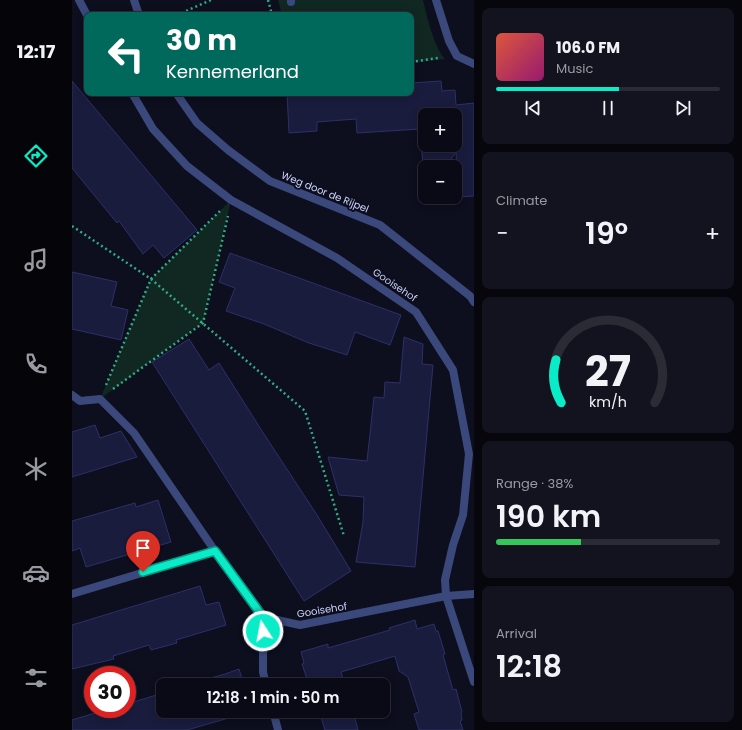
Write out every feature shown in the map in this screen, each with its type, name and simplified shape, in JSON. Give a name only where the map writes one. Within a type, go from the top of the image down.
[{"type":"street","points":[[79,0],[85,12]]},
{"type":"street","points":[[134,0],[139,12]]},
{"type":"street","points":[[436,0],[449,41],[457,56],[474,64]]},
{"type":"street","name":"Gooisehof","points":[[134,96],[153,129],[186,166],[231,200],[337,258],[416,312],[453,370],[469,454],[463,516],[453,546],[445,580],[446,596]]},
{"type":"street","name":"Weg door de Rijpel","points":[[178,96],[197,123],[228,150],[270,181],[380,224],[473,297]]},
{"type":"street","points":[[72,395],[76,402],[100,399],[134,432],[215,551],[263,617],[263,672],[264,678]]},
{"type":"street","points":[[72,594],[215,551]]},
{"type":"street","name":"Gooisehof","points":[[263,617],[300,625],[446,596],[474,594]]},
{"type":"street","points":[[446,596],[474,682]]},
{"type":"street","points":[[275,718],[278,730]]},
{"type":"path","points":[[184,12],[211,0]]},
{"type":"path","points":[[268,0],[271,12]]},
{"type":"path","points":[[414,62],[457,56]]},
{"type":"path","points":[[100,399],[151,279],[231,200]]},
{"type":"path","points":[[100,399],[203,323],[231,200]]},
{"type":"path","points":[[72,226],[151,279],[306,411],[344,536]]},
{"type":"green space","points":[[278,0],[423,0],[434,40],[445,59],[414,63],[414,12],[281,12]]},
{"type":"green space","points":[[231,200],[203,323],[100,399],[151,279]]},
{"type":"building","points":[[72,81],[197,230],[164,258],[153,245],[143,254],[119,221],[117,223],[72,168]]},
{"type":"building","points":[[441,81],[442,91],[455,90],[456,105],[474,103],[474,196],[462,197],[462,160],[456,160],[456,152],[462,152],[462,108],[418,108],[418,129],[357,133],[356,119],[317,122],[317,131],[289,133],[287,96],[414,96],[414,83]]},
{"type":"building","points":[[422,152],[456,152],[451,160],[422,160]]},
{"type":"building","points":[[230,253],[401,315],[390,345],[355,332],[347,355],[309,343],[264,324],[226,311],[235,288],[219,282]]},
{"type":"building","points":[[72,272],[117,282],[111,306],[128,310],[121,340],[72,329]]},
{"type":"building","points":[[404,337],[423,344],[422,364],[433,365],[415,567],[356,562],[363,522],[364,497],[339,495],[328,457],[367,461],[374,397],[384,398],[385,382],[400,383]]},
{"type":"building","points":[[189,339],[209,370],[219,363],[317,515],[351,571],[304,601],[152,362]]},
{"type":"building","points":[[95,425],[100,438],[121,431],[137,457],[72,477],[72,432]]},
{"type":"building","points":[[158,500],[171,542],[86,567],[80,548],[72,551],[72,521],[135,503],[136,507]]},
{"type":"building","points":[[200,586],[206,605],[219,602],[226,625],[176,640],[177,643],[151,650],[149,645],[113,656],[114,659],[72,669],[72,625]]},
{"type":"building","points":[[415,620],[417,629],[434,624],[436,631],[438,631],[445,654],[443,655],[453,690],[456,689],[462,712],[462,720],[460,721],[463,730],[419,730],[414,714],[419,712],[408,677],[399,671],[395,656],[341,672],[343,678],[307,678],[302,664],[304,663],[301,652],[328,644],[328,648],[390,630],[389,628]]},
{"type":"building","points":[[239,669],[242,678],[211,678]]},
{"type":"building","points":[[156,695],[156,718],[229,718],[187,730],[72,730],[72,720],[84,716],[84,718],[136,718],[136,701]]},
{"type":"building","points":[[321,718],[355,718],[358,730],[325,730]]},
{"type":"route","points":[[143,572],[215,551],[263,617],[263,631]]}]
